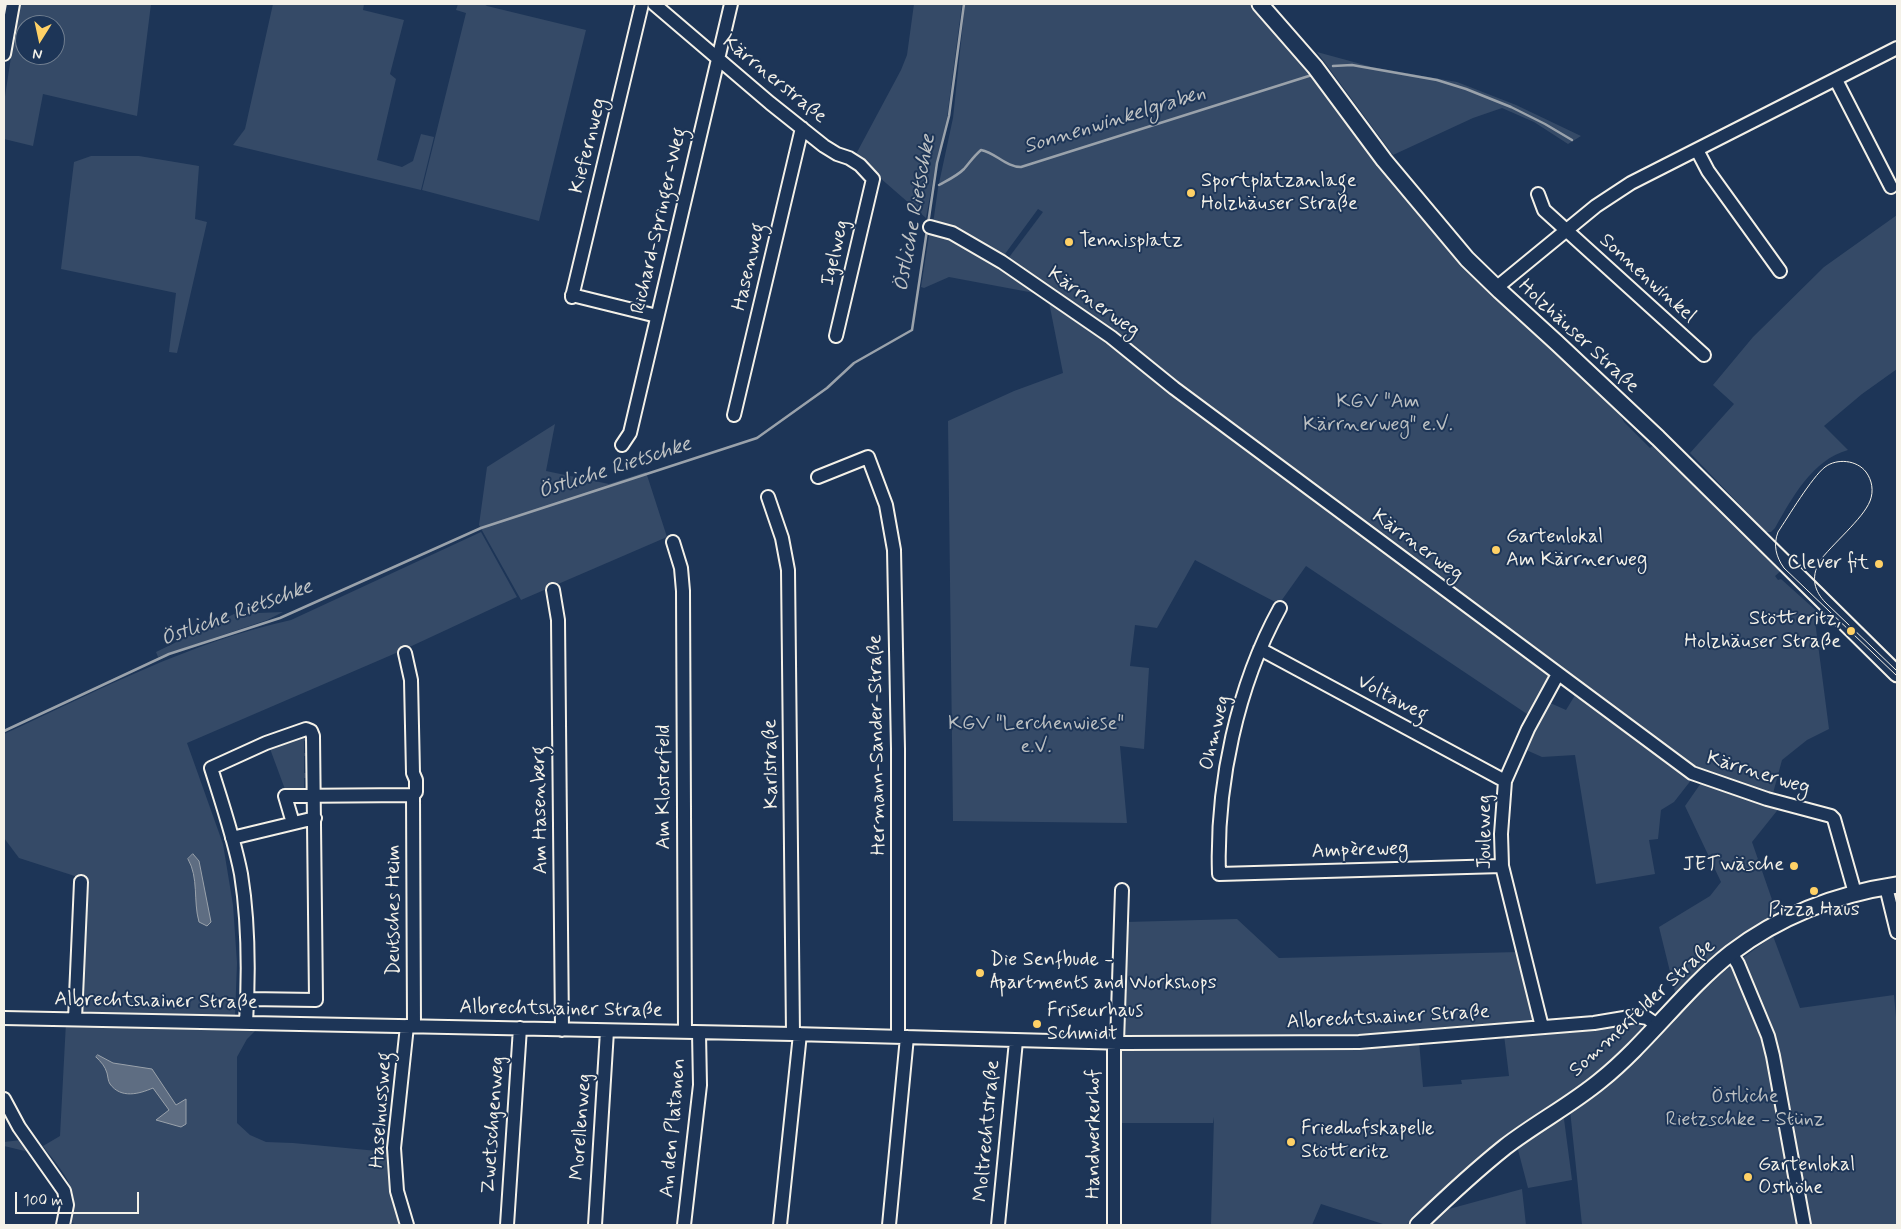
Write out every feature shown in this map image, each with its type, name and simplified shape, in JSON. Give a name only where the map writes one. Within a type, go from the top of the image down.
[{"type":"main road","name":"Holzhäuser Straße","points":[[1260,4],[1315,67],[1384,160],[1467,259],[1658,438],[1897,674]]},
{"type":"main road","name":"Sommerfelder Straße","points":[[1418,1225],[1504,1147],[1602,1080],[1731,953],[1783,920],[1813,906],[1855,893],[1892,886]]},
{"type":"street","points":[[4,54],[13,4]]},
{"type":"street","name":"Kiefernweg","points":[[642,4],[572,296],[657,316]]},
{"type":"street","name":"Kärrnerstraße","points":[[654,4],[717,59],[802,128],[837,154],[849,158],[860,165],[873,179]]},
{"type":"street","name":"Richard-Springer-Weg","points":[[622,445],[630,433],[731,4]]},
{"type":"street","name":"Sonnenwinkel","points":[[1496,288],[1596,206],[1631,183],[1897,48]]},
{"type":"street","points":[[1836,80],[1891,187]]},
{"type":"street","name":"Hasenweg","points":[[734,415],[802,128]]},
{"type":"street","points":[[1697,150],[1708,171],[1780,271]]},
{"type":"street","name":"Igelweg","points":[[836,336],[873,179]]},
{"type":"street","name":"Sonnenwinkel","points":[[1538,194],[1544,210],[1704,355]]},
{"type":"street","name":"Kärrnerweg","points":[[930,227],[952,233],[1002,262],[1111,337],[1182,394],[1692,773],[1750,794],[1831,816],[1834,820],[1855,893]]},
{"type":"street","name":"Hermann-Sander-Straße","points":[[818,477],[868,457],[886,505],[894,550],[902,1037],[889,1225]]},
{"type":"street","name":"Karlstraße","points":[[768,497],[782,538],[788,570],[796,1034],[780,1225]]},
{"type":"street","name":"Am Klosterfeld","points":[[673,542],[680,568],[683,591],[685,1032]]},
{"type":"street","name":"Am Hasenberg","points":[[552,590],[558,620],[562,1030]]},
{"type":"street","name":"Ohmweg","points":[[1219,874],[1218,846],[1224,784],[1239,714],[1260,650],[1280,608]]},
{"type":"street","name":"Voltaweg","points":[[1260,650],[1505,782]]},
{"type":"street","name":"Deutsches Heim","points":[[405,653],[412,680],[413,772],[416,780],[416,792],[410,795],[410,1026]]},
{"type":"street","name":"Jouleweg","points":[[1542,1027],[1502,866],[1501,834],[1505,782],[1528,729],[1558,674]]},
{"type":"street","points":[[246,1023],[248,947],[246,911],[232,838],[211,768],[266,743],[306,729],[311,731],[313,736],[316,1000],[248,999]]},
{"type":"street","points":[[293,823],[285,796],[410,795]]},
{"type":"street","points":[[232,838],[315,818]]},
{"type":"street","name":"Ampèreweg","points":[[1219,874],[1502,866]]},
{"type":"street","points":[[75,1019],[81,882]]},
{"type":"street","points":[[1892,886],[1897,932]]},
{"type":"street","points":[[1115,1043],[1122,890]]},
{"type":"street","points":[[1731,953],[1738,964],[1768,1036],[1804,1225]]},
{"type":"street","name":"Albrechtshainer Straße","points":[[4,1018],[796,1034],[1115,1043],[1358,1042],[1594,1023],[1636,1016],[1647,1018],[1657,1025]]},
{"type":"street","name":"Haselnussweg","points":[[407,1225],[397,1191],[394,1148],[410,1026]]},
{"type":"street","name":"Zwetschgenweg","points":[[506,1225],[520,1028]]},
{"type":"street","name":"Morellenweg","points":[[595,1225],[607,1030]]},
{"type":"street","name":"An den Platanen","points":[[684,1225],[700,1085],[699,1033]]},
{"type":"street","name":"Moltrechtstraße","points":[[998,1225],[1016,1040]]},
{"type":"street","name":"Handwerkerhof","points":[[1114,1225],[1115,1043]]},
{"type":"street","points":[[4,1099],[19,1127],[64,1191],[67,1205],[63,1225]]},
{"type":"green space","points":[[19,4],[151,4],[137,116],[43,94],[33,146],[4,139],[4,103],[15,30],[15,65],[65,65],[65,15],[17,15]]},
{"type":"green space","points":[[273,4],[364,4],[363,10],[404,20],[390,74],[396,79],[377,160],[402,167],[413,161],[421,134],[434,137],[421,190],[233,145],[245,129]]},
{"type":"green space","points":[[458,4],[484,4],[586,30],[539,221],[422,190],[466,13],[456,10]]},
{"type":"green space","points":[[914,4],[962,4],[947,118],[936,163],[926,218],[855,156],[901,70],[907,55]]},
{"type":"green space","points":[[965,4],[1253,4],[1311,69],[1383,167],[1611,399],[1624,422],[1650,448],[1657,442],[1782,570],[1775,576],[1778,580],[1781,579],[1821,615],[1815,621],[1829,729],[1807,740],[1782,760],[1772,797],[1701,775],[1555,668],[1530,716],[1306,566],[1279,604],[1195,560],[1157,628],[1135,625],[1130,666],[1149,668],[1144,749],[1120,746],[1127,823],[953,821],[948,421],[1014,391],[1063,373],[1048,297],[1007,260],[1043,212],[1038,209],[1002,258],[933,224],[938,188],[953,118]]},
{"type":"green space","points":[[1317,52],[1372,67],[1457,82],[1516,105],[1581,136],[1568,144],[1534,122],[1502,108],[1473,118],[1393,155]]},
{"type":"green space","points":[[91,156],[139,156],[199,166],[195,219],[207,222],[177,353],[169,352],[176,293],[61,269],[74,162]]},
{"type":"green space","points":[[1897,215],[1897,369],[1862,394],[1824,426],[1848,450],[1835,455],[1814,471],[1796,493],[1775,528],[1771,532],[1766,532],[1690,453],[1734,404],[1713,385],[1753,337],[1824,267]]},
{"type":"green space","points":[[930,229],[949,235],[1045,295],[949,277],[924,288],[921,287]]},
{"type":"green space","points":[[555,424],[546,471],[609,484],[646,472],[667,537],[521,600],[479,525],[487,467]]},
{"type":"green space","points":[[481,532],[517,597],[403,650],[187,743],[223,844],[233,905],[237,963],[235,1016],[79,1012],[84,879],[19,858],[4,838],[4,734],[180,654],[253,629],[291,620]]},
{"type":"green space","points":[[283,612],[267,620],[158,657],[156,652],[234,614]]},
{"type":"green space","points":[[1577,692],[1692,779],[1674,802],[1661,810],[1658,839],[1649,840],[1655,874],[1596,884],[1575,755],[1542,757],[1524,749],[1548,702],[1566,710]]},
{"type":"green space","points":[[307,735],[310,740],[304,741],[304,753],[309,753],[309,756],[304,756],[304,773],[309,773],[309,778],[304,778],[304,788],[310,789],[310,791],[286,792],[269,746]]},
{"type":"green space","points":[[1701,783],[1780,807],[1752,842],[1777,914],[1749,929],[1676,996],[1659,927],[1710,896],[1721,882],[1685,806]]},
{"type":"green space","points":[[1237,919],[1279,958],[1519,952],[1538,1023],[1358,1040],[1124,1039],[1126,922]]},
{"type":"green space","name":"Östliche Rietzschke - Stünz","points":[[1773,936],[1800,1008],[1894,995],[1897,1028],[1897,1225],[1582,1225],[1570,1110],[1603,1089],[1722,970],[1726,970]]},
{"type":"green space","points":[[66,1022],[260,1026],[247,1039],[237,1057],[237,1123],[250,1135],[266,1142],[388,1152],[404,1225],[77,1225],[70,1222],[74,1202],[73,1194],[63,1172],[43,1146],[60,1136]]},
{"type":"green space","points":[[1638,1022],[1642,1026],[1641,1031],[1591,1079],[1499,1142],[1406,1225],[1386,1225],[1321,1204],[1312,1225],[1211,1225],[1214,1117],[1213,1123],[1119,1123],[1118,1052],[1123,1048],[1284,1047],[1286,1050],[1296,1050],[1298,1047],[1419,1041],[1423,1087],[1462,1084],[1461,1080],[1509,1076],[1504,1035]]},
{"type":"green space","points":[[1561,1117],[1564,1119],[1572,1180],[1528,1188],[1517,1146]]},
{"type":"green space","points":[[21,1140],[29,1152],[4,1146],[4,1142]]},
{"type":"green space","points":[[1522,1189],[1526,1225],[1432,1225],[1449,1209]]},
{"type":"shaded area","points":[[193,854],[199,861],[211,922],[207,926],[199,922],[197,914],[194,874],[188,859]]},
{"type":"shaded area","points":[[98,1055],[113,1063],[152,1069],[176,1105],[186,1099],[186,1124],[181,1127],[156,1120],[169,1110],[153,1088],[130,1094],[114,1089],[109,1083],[104,1066],[96,1057]]},
{"type":"waterway","name":"Östliche Rietschke","points":[[928,224],[937,163],[949,116],[964,4]]},
{"type":"waterway","name":"Sonnenwinkelgraben","points":[[1333,66],[1352,65],[1437,80],[1511,107],[1572,140]]},
{"type":"waterway","name":"Sonnenwinkelgraben","points":[[939,185],[964,169],[981,150],[1011,165],[1021,167],[1312,75]]},
{"type":"waterway","name":"Östliche Rietschke","points":[[4,731],[169,654],[280,618],[481,528],[757,438],[827,388],[854,363],[912,330],[927,230]]},
{"type":"tram line","points":[[1897,671],[1826,603],[1816,589],[1815,573],[1819,562],[1861,516],[1870,501],[1872,493],[1870,478],[1862,468],[1852,463],[1835,462],[1825,467],[1814,479],[1778,532],[1776,542],[1777,555],[1784,568],[1897,676]]},
{"type":"place","name":"Sportplatzanlage Holzhäuser Straße","points":[[1191,193]]},
{"type":"place","name":"Tennisplatz","points":[[1069,242]]},
{"type":"place","name":"Gartenlokal Am Kärrnerweg","points":[[1496,550]]},
{"type":"place","name":"Clever fit","points":[[1879,564]]},
{"type":"place","name":"Stötteritz, Holzhäuser Straße","points":[[1851,631]]},
{"type":"place","name":"JETwäsche","points":[[1794,866]]},
{"type":"place","name":"Pizza Haus","points":[[1814,891]]},
{"type":"place","name":"Die Senfbude - Apartments and Workshops","points":[[980,973]]},
{"type":"place","name":"Friseurhaus Schmidt","points":[[1037,1024]]},
{"type":"place","name":"Friedhofskapelle Stötteritz","points":[[1291,1142]]},
{"type":"place","name":"Gartenlokal Osthöhe","points":[[1748,1177]]},
{"type":"park label","name":"KGV \"Am Kärrnerweg\" e.V.","points":[[1378,414]]},
{"type":"park label","name":"KGV \"Lerchenwiese\" e.V.","points":[[1036,736]]}]
